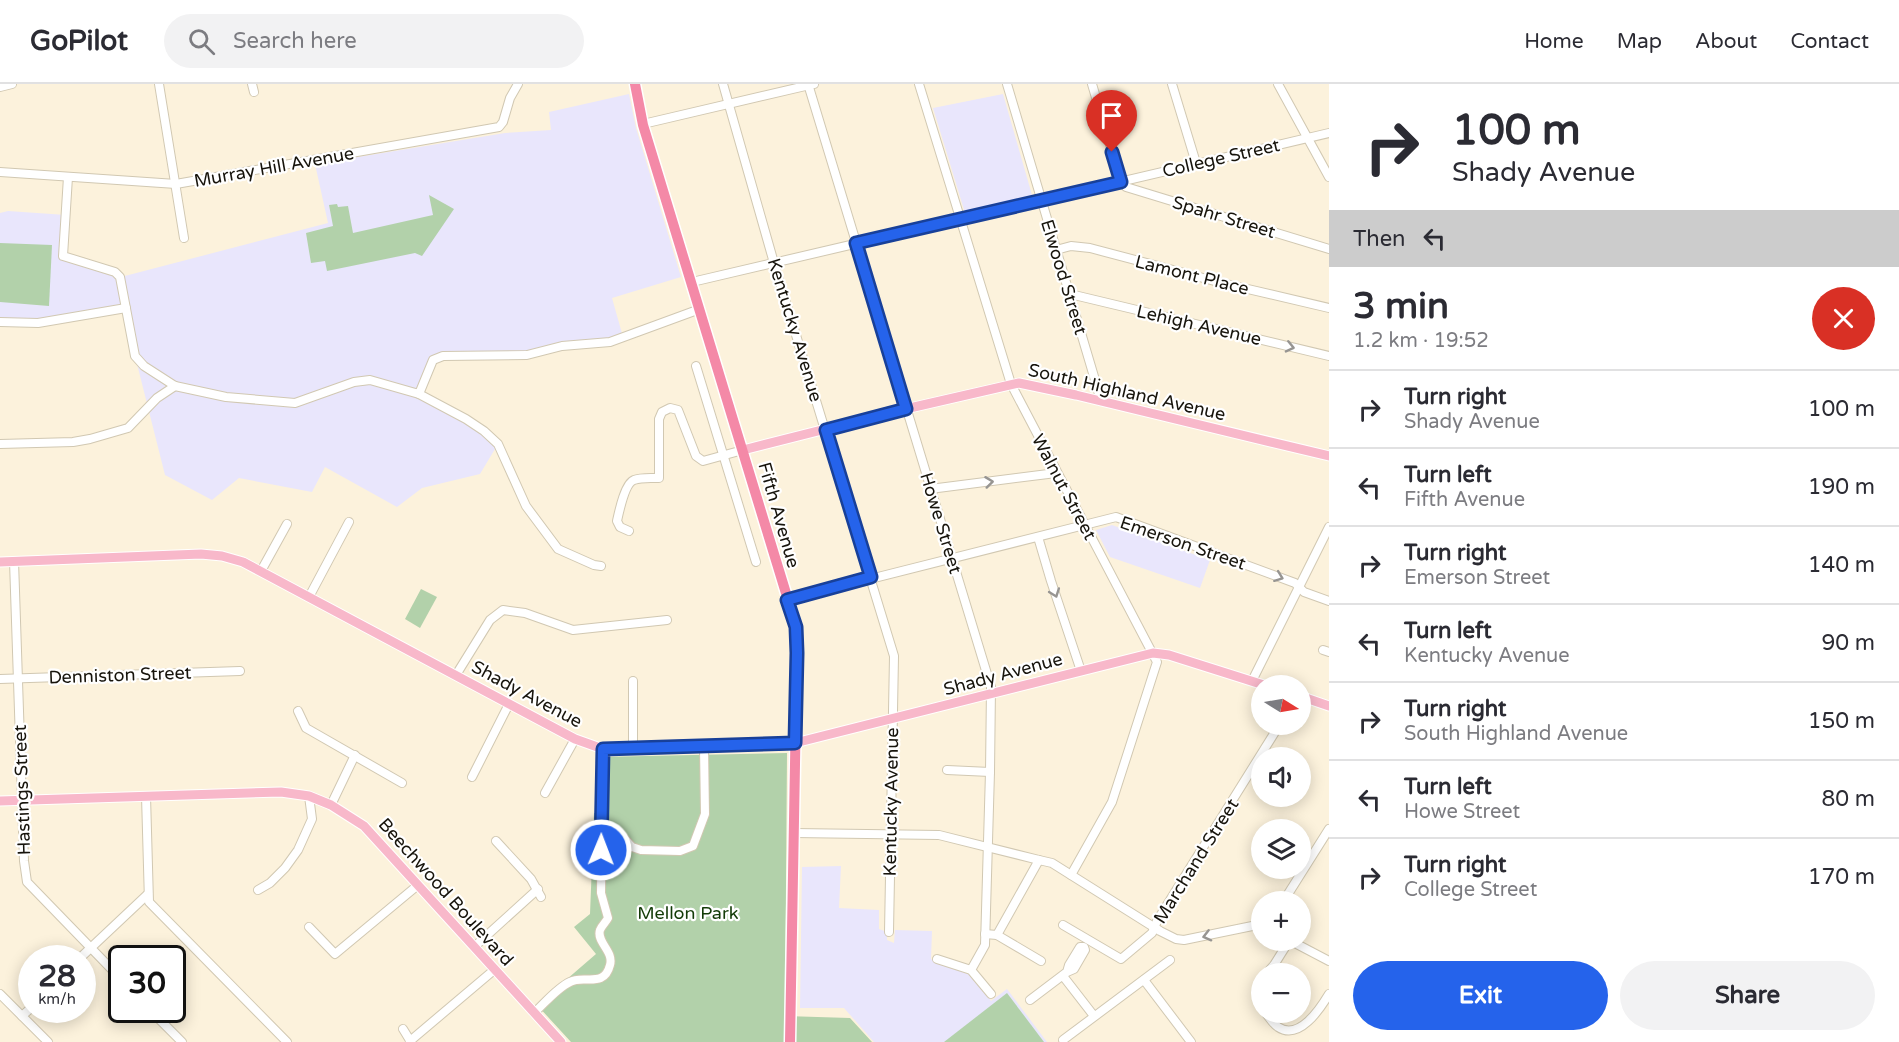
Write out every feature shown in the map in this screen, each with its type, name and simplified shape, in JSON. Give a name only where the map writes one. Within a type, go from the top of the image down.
[{"type":"highway","name":"Fifth Avenue","points":[[635,84],[643,124],[796,627],[790,1042]]},
{"type":"main road","name":"South Highland Avenue","points":[[743,450],[1019,383],[1329,456]]},
{"type":"main road","name":"Shady Avenue","points":[[0,561],[201,554],[222,556],[243,562],[575,739],[603,749],[795,743],[1154,653],[1169,655],[1251,681]]},
{"type":"main road","points":[[1311,699],[1329,705]]},
{"type":"main road","name":"Beechwood Boulevard","points":[[0,801],[280,792],[309,796],[331,805],[364,826],[561,1042]]},
{"type":"street","points":[[0,87],[12,84]]},
{"type":"street","points":[[159,84],[184,238]]},
{"type":"street","name":"Murray Hill Avenue","points":[[0,172],[176,184],[498,127],[504,122],[510,98],[518,84]]},
{"type":"street","name":"Kentucky Avenue","points":[[723,84],[774,262],[894,656],[889,932]]},
{"type":"street","points":[[643,124],[810,84]]},
{"type":"street","name":"Howe Street","points":[[810,84],[992,694],[985,945],[971,970]]},
{"type":"street","name":"Walnut Street","points":[[919,84],[1011,384],[1056,473],[1154,653]]},
{"type":"street","name":"Elwood Street","points":[[1007,84],[1100,401]]},
{"type":"street","points":[[1092,84],[1121,182]]},
{"type":"street","points":[[1172,84],[1196,163]]},
{"type":"street","points":[[1278,84],[1329,177]]},
{"type":"street","name":"College Street","points":[[692,282],[1329,133]]},
{"type":"street","points":[[68,177],[63,256],[115,272],[120,277],[135,356],[144,366],[175,386],[226,397],[295,403],[354,382],[370,380],[419,394],[466,419],[498,444],[526,506],[558,549],[601,566]]},
{"type":"street","name":"Spahr Street","points":[[1121,182],[1126,187],[1329,249]]},
{"type":"street","name":"Lamont Place","points":[[1056,250],[1071,246],[1090,248],[1222,283],[1329,308]]},
{"type":"street","name":"Lehigh Avenue","points":[[1070,294],[1329,356]]},
{"type":"street","points":[[0,322],[38,323],[126,308]]},
{"type":"street","points":[[419,394],[433,360],[443,356],[527,355],[562,346],[610,342],[700,309]]},
{"type":"street","points":[[696,366],[756,562]]},
{"type":"street","points":[[0,444],[73,442],[128,428],[157,398],[175,386]]},
{"type":"street","points":[[629,531],[620,527],[617,522],[630,482],[635,479],[659,478],[659,418],[662,412],[669,408],[678,410],[696,456],[703,460],[743,450]]},
{"type":"street","points":[[930,489],[1056,473]]},
{"type":"street","name":"Emerson Street","points":[[787,600],[1116,517],[1295,583],[1304,592],[1329,601]]},
{"type":"street","points":[[309,597],[349,522]]},
{"type":"street","points":[[261,571],[287,524]]},
{"type":"street","points":[[1255,675],[1329,527]]},
{"type":"street","points":[[1038,537],[1081,670]]},
{"type":"street","name":"Hastings Street","points":[[14,561],[27,882],[88,945]]},
{"type":"street","points":[[456,675],[490,620],[503,610],[525,613],[573,630],[667,620]]},
{"type":"street","points":[[1071,875],[1112,802],[1157,662],[1154,653]]},
{"type":"street","name":"Denniston Street","points":[[0,679],[240,670]]},
{"type":"street","points":[[633,681],[633,749]]},
{"type":"street","points":[[472,777],[509,704]]},
{"type":"street","points":[[298,711],[306,728],[402,783]]},
{"type":"street","name":"Marchand Street","points":[[1063,925],[1121,958],[1152,933],[1273,735]]},
{"type":"street","points":[[545,793],[575,739]]},
{"type":"street","points":[[602,833],[621,835],[632,847],[640,850],[680,851],[693,846],[704,818],[704,747]]},
{"type":"street","points":[[534,1013],[570,982],[599,979],[610,965],[610,954],[600,935],[600,929],[608,918],[601,893],[603,749]]},
{"type":"street","points":[[331,805],[355,755]]},
{"type":"street","points":[[947,770],[990,772]]},
{"type":"street","points":[[146,796],[149,902],[286,1042]]},
{"type":"street","points":[[258,890],[277,876],[298,850],[312,819],[309,796]]},
{"type":"street","points":[[1289,891],[1329,829]]},
{"type":"street","points":[[794,833],[939,835],[1039,860],[1052,864],[1176,939],[1184,940],[1251,926]]},
{"type":"street","points":[[474,947],[539,893],[495,841]]},
{"type":"street","points":[[997,935],[1039,860]]},
{"type":"street","points":[[309,927],[334,954],[418,885]]},
{"type":"street","points":[[94,945],[148,894]]},
{"type":"street","points":[[985,934],[997,935],[1041,962]]},
{"type":"street","points":[[1309,951],[1329,961]]},
{"type":"street","name":"Hastings Street","points":[[96,953],[108,966]]},
{"type":"street","points":[[937,959],[971,970],[991,994]]},
{"type":"street","points":[[1063,1040],[1170,960]]},
{"type":"street","points":[[403,1029],[411,1042],[494,970]]},
{"type":"street","points":[[1030,1000],[1065,974],[1094,1016]]},
{"type":"street","points":[[1144,980],[1191,1042]]},
{"type":"street","points":[[0,994],[18,1012]]},
{"type":"street","points":[[1311,1018],[1329,994]]},
{"type":"street","points":[[29,1023],[48,1042]]},
{"type":"street","points":[[163,1023],[182,1042]]},
{"type":"street","points":[[1273,1023],[1276,1027],[1287,1031],[1299,1028],[1305,1023]]},
{"type":"shaded area","points":[[629,94],[636,128],[681,277],[612,298],[623,337],[527,355],[433,360],[419,394],[466,419],[498,444],[480,474],[422,488],[397,507],[325,467],[312,492],[239,478],[212,500],[165,475],[135,356],[126,309],[38,323],[0,322],[0,213],[8,211],[66,215],[63,256],[121,277],[328,223],[315,164],[505,133],[551,130],[549,112]]},
{"type":"shaded area","points":[[1003,94],[1032,195],[965,213],[933,108]]},
{"type":"shaded area","points":[[1112,525],[1210,560],[1200,588],[1110,557],[1096,530]]},
{"type":"shaded area","points":[[841,866],[839,908],[879,910],[879,929],[887,932],[887,940],[894,943],[895,930],[932,931],[931,959],[975,977],[991,1001],[1007,989],[1047,1042],[874,1042],[844,1008],[800,1008],[802,867]]},
{"type":"green space","points":[[429,195],[454,209],[422,256],[415,253],[327,271],[325,261],[311,263],[306,233],[333,226],[329,205],[348,206],[353,233],[433,215]]},
{"type":"green space","points":[[0,243],[52,245],[49,306],[0,302]]},
{"type":"green space","points":[[421,589],[437,597],[420,628],[405,619]]},
{"type":"green space","name":"Mellon Park","points":[[787,753],[785,1016],[850,1018],[872,1042],[571,1042],[537,1005],[596,954],[574,927],[590,914],[594,813],[599,813],[599,757]]},
{"type":"green space","points":[[1007,993],[1044,1042],[944,1042]]},
{"type":"route","points":[[601,850],[603,749],[795,743],[796,627],[787,600],[871,577],[826,430],[906,409],[856,243],[1121,182],[1112,152]]}]
